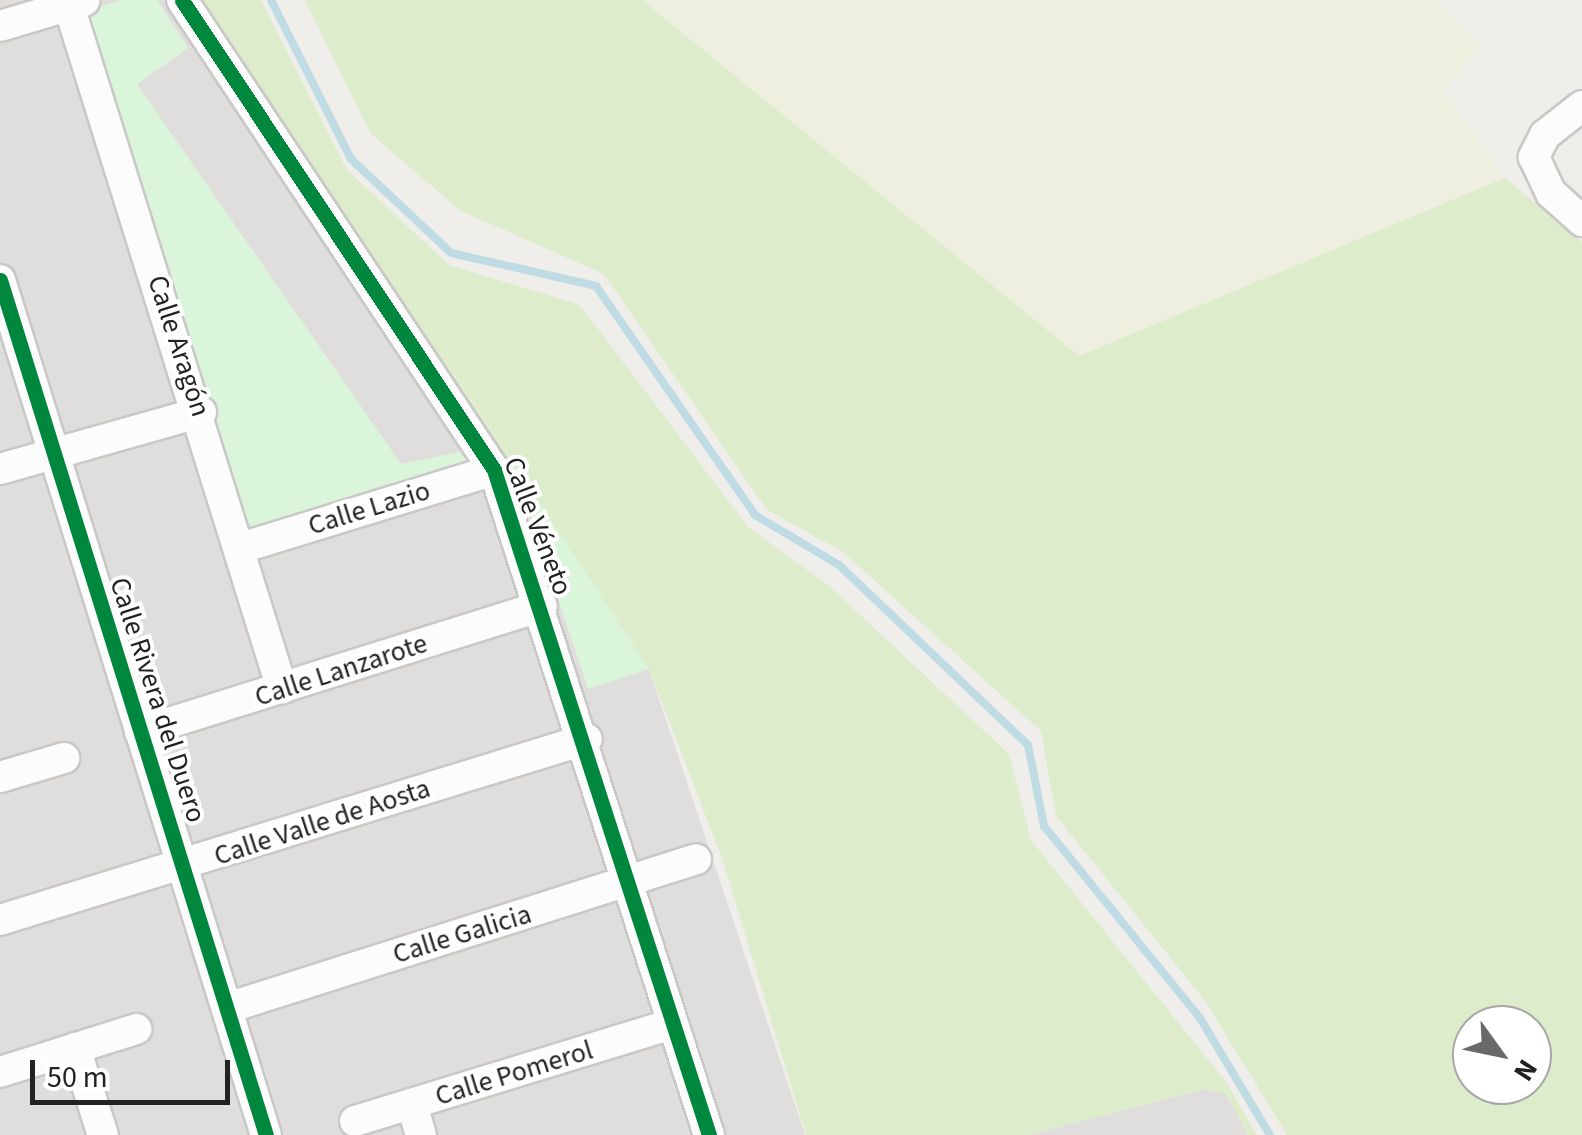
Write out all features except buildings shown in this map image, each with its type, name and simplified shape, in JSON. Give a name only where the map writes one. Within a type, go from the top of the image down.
[{"type":"street","name":"Calle Véneto","points":[[182,0],[494,470],[633,881],[708,1135]]},
{"type":"street","points":[[0,26],[78,3]]},
{"type":"street","name":"Calle Aragón","points":[[78,3],[244,547],[282,689]]},
{"type":"street","points":[[1582,106],[1545,135],[1534,158],[1551,193],[1582,221]]},
{"type":"street","name":"Calle Rivera del Duero","points":[[0,280],[6,320],[53,452],[186,866],[266,1135]]},
{"type":"street","points":[[0,469],[201,412]]},
{"type":"street","name":"Calle Lazio","points":[[244,547],[494,470]]},
{"type":"street","name":"Calle Lanzarote","points":[[140,732],[542,606]]},
{"type":"street","name":"Calle Valle de Aosta","points":[[0,920],[186,866],[586,739]]},
{"type":"street","points":[[0,778],[64,758]]},
{"type":"street","name":"Calle Galicia","points":[[226,1008],[696,858]]},
{"type":"street","name":"Calle Pomerol","points":[[356,1121],[674,1024]]},
{"type":"street","points":[[0,1072],[136,1029]]},
{"type":"street","points":[[74,1048],[103,1135]]},
{"type":"street","points":[[412,1104],[421,1135]]},
{"type":"shaded area","points":[[0,0],[198,0],[649,669],[805,1135],[0,1135]]},
{"type":"shaded area","points":[[1205,1089],[1226,1094],[1248,1135],[1028,1135]]},
{"type":"green space","points":[[121,0],[157,0],[188,48],[137,84],[401,464],[464,451],[474,464],[251,531],[80,13]]},
{"type":"green space","points":[[198,0],[261,0],[347,170],[449,265],[580,305],[748,527],[828,585],[1009,754],[1031,840],[1226,1082],[1257,1135],[1248,1135],[1226,1094],[1205,1089],[1028,1135],[806,1135],[722,858],[649,669]]},
{"type":"green space","points":[[305,0],[642,0],[1079,356],[1505,178],[1582,242],[1582,1135],[1287,1135],[1206,1002],[1056,816],[1041,731],[843,552],[767,510],[604,274],[461,211],[370,133]]},
{"type":"green space","points":[[642,0],[1436,0],[1483,46],[1443,90],[1505,178],[1079,356]]},
{"type":"green space","points":[[513,463],[649,669],[588,689]]},
{"type":"waterway","points":[[271,0],[351,159],[451,253],[596,286],[755,515],[839,565],[1028,745],[1044,826],[1200,1018],[1270,1135]]},
{"type":"cycle path","points":[[182,0],[494,470],[709,1135]]},
{"type":"cycle path","points":[[0,280],[266,1135]]}]
